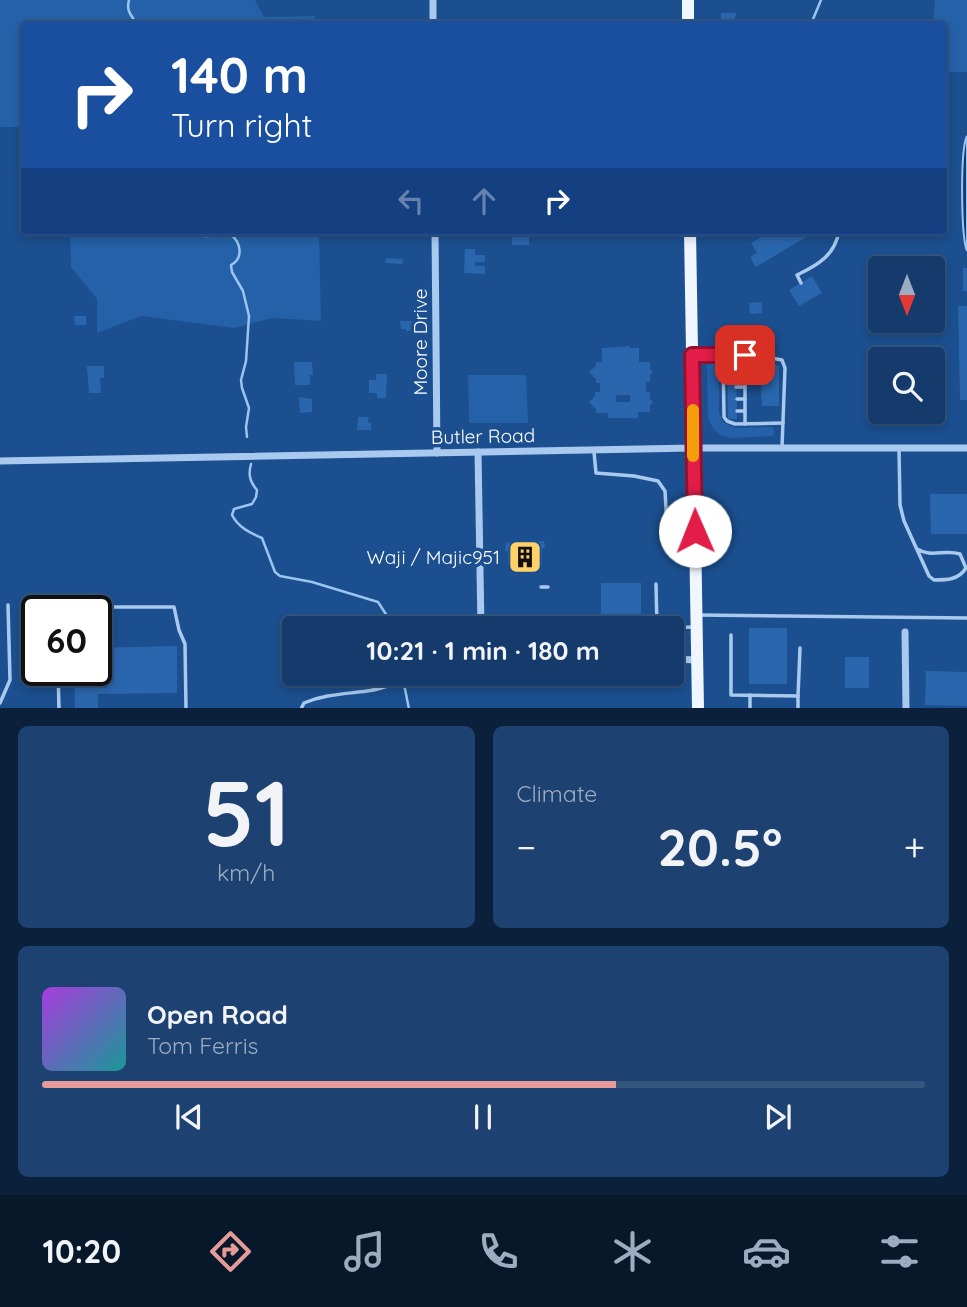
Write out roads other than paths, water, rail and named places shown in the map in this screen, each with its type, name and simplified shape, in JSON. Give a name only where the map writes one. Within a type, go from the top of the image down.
[{"type":"main road","points":[[688,0],[688,21]]},
{"type":"main road","points":[[690,235],[698,708]]},
{"type":"street","points":[[433,0],[433,21]]},
{"type":"street","name":"Moore Drive","points":[[435,235],[436,453]]},
{"type":"street","name":"Butler Road","points":[[0,461],[693,448],[967,448]]},
{"type":"street","points":[[478,452],[481,616]]},
{"type":"street","points":[[905,632],[906,708]]},
{"type":"street","points":[[684,659],[698,660]]},
{"type":"lane","points":[[801,283],[797,275],[823,261],[830,254],[838,235]]},
{"type":"lane","points":[[692,355],[745,355],[778,358],[784,363],[782,447]]},
{"type":"lane","points":[[723,355],[726,399],[724,417],[727,421],[735,424],[783,423]]},
{"type":"lane","points":[[745,355],[745,424]]},
{"type":"lane","points":[[736,377],[745,377]]},
{"type":"lane","points":[[736,387],[745,387]]},
{"type":"lane","points":[[737,398],[745,398]]},
{"type":"lane","points":[[737,411],[745,411]]},
{"type":"lane","points":[[899,447],[900,505],[904,521],[929,576],[934,580],[954,578],[965,572],[962,553],[925,554],[917,549]]},
{"type":"lane","points":[[594,450],[596,473],[658,481],[665,491],[667,526]]},
{"type":"lane","points":[[656,584],[657,628],[696,621],[967,618]]},
{"type":"lane","points":[[541,587],[548,587]]},
{"type":"lane","points":[[0,703],[10,681],[8,604]]},
{"type":"lane","points":[[112,607],[174,607],[179,630],[186,644],[186,708]]},
{"type":"lane","points":[[731,635],[731,695],[798,696]]},
{"type":"lane","points":[[799,708],[800,648]]},
{"type":"lane","points":[[58,686],[59,708]]},
{"type":"lane","points":[[302,708],[304,703],[325,696],[387,686]]},
{"type":"lane","points":[[750,695],[750,708]]},
{"type":"waterway","points":[[129,0],[129,10],[135,21]]},
{"type":"waterway","points":[[812,21],[821,0]]},
{"type":"waterway","points":[[203,235],[218,235]]},
{"type":"waterway","points":[[231,235],[239,245],[238,258],[231,265],[232,272],[243,291],[249,316],[246,361],[241,380],[249,408],[247,437]]},
{"type":"waterway","points":[[251,464],[250,475],[257,490],[256,497],[252,504],[234,509],[232,515],[241,526],[262,538],[275,572],[280,576],[312,582],[378,602],[387,616]]},
{"type":"waterway","points":[[404,686],[409,708]]},
{"type":"place","name":"Waji / Majic951","points":[[525,557]]}]
